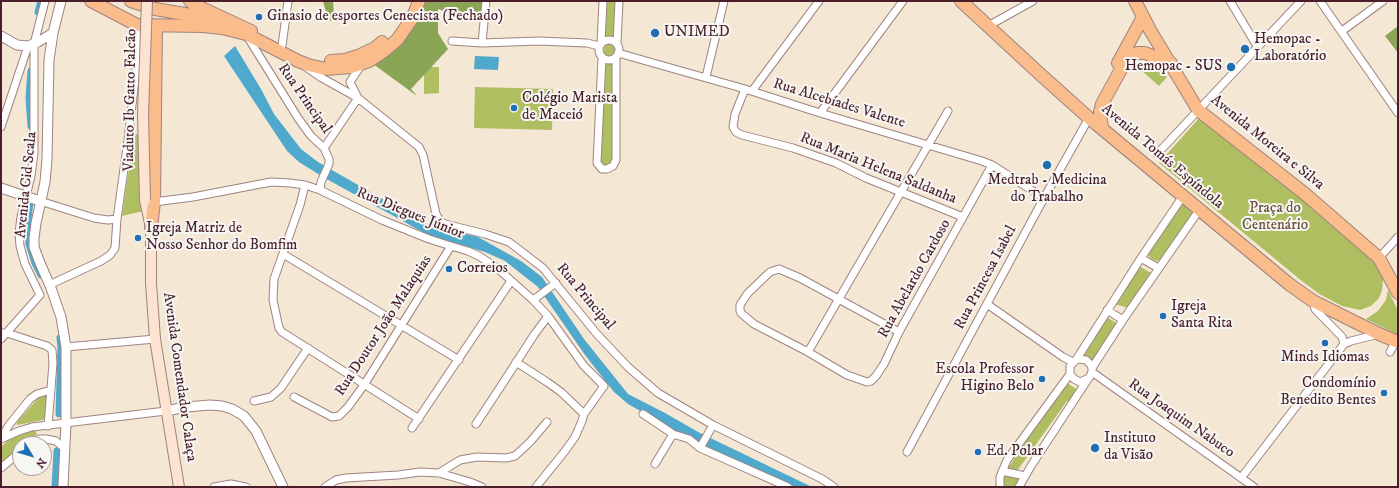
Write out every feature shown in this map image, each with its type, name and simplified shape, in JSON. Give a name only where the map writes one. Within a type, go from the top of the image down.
[{"type":"highway","points":[[91,1],[137,25],[203,26],[222,28],[246,34],[298,61],[326,69],[346,68],[362,64],[384,52],[397,40],[413,17],[419,1]]},
{"type":"highway","points":[[131,1],[155,9],[232,21]]},
{"type":"highway","points":[[190,1],[195,5],[232,21],[282,46],[310,58],[327,61],[345,60],[375,48],[390,36],[401,21],[411,1]]},
{"type":"highway","name":"Avenida Tomás Espíndola","points":[[961,1],[1090,118],[1290,284],[1313,301],[1397,342]]},
{"type":"highway","name":"Avenida Moreira e Silva","points":[[1134,1],[1198,110],[1304,193],[1379,258],[1398,293]]},
{"type":"highway","points":[[1080,109],[1091,107],[1098,100],[1143,18]]},
{"type":"highway","points":[[150,228],[156,69],[156,26]]},
{"type":"highway","points":[[1132,40],[1136,47],[1145,53],[1171,63]]},
{"type":"highway","points":[[1102,128],[1100,112],[1102,104],[1122,68],[1130,56],[1137,53],[1145,53]]},
{"type":"main road","name":"Viaduto Ib Gatto Falcão","points":[[147,1],[143,114],[150,201]]},
{"type":"main road","name":"Avenida Comendador Calaça","points":[[150,228],[151,283],[155,339],[179,487]]},
{"type":"street","name":"Avenida Cid Scala","points":[[4,333],[40,295],[25,264],[20,246],[21,217],[27,197],[34,152],[31,45],[46,1]]},
{"type":"street","name":"Avenida Cid Scala","points":[[61,1],[53,33],[49,60],[48,159],[45,182],[36,223],[34,247],[61,316],[66,347],[66,424],[63,487]]},
{"type":"street","points":[[282,46],[288,1]]},
{"type":"street","points":[[482,43],[486,1]]},
{"type":"street","points":[[603,1],[600,44],[600,54],[602,58],[597,163],[602,169],[607,169],[613,166],[616,160],[617,55],[619,48],[617,43],[619,1]]},
{"type":"street","points":[[706,77],[724,1]]},
{"type":"street","points":[[749,90],[819,1]]},
{"type":"street","points":[[820,113],[903,1]]},
{"type":"street","points":[[988,26],[1033,1]]},
{"type":"street","points":[[1230,1],[1257,46]]},
{"type":"street","points":[[1158,154],[1257,46],[1301,1]]},
{"type":"street","points":[[1320,1],[1398,113]]},
{"type":"street","points":[[1342,31],[1383,1]]},
{"type":"street","points":[[49,285],[101,261],[110,255],[116,243],[117,218],[136,70],[137,25]]},
{"type":"street","points":[[1,36],[17,45],[31,45],[53,33]]},
{"type":"street","name":"Rua Principal","points":[[246,34],[283,96],[311,136],[324,148],[358,98]]},
{"type":"street","points":[[452,41],[482,43],[539,41],[600,44],[606,40],[612,40],[617,43]]},
{"type":"street","points":[[1,127],[31,45]]},
{"type":"street","points":[[602,58],[609,60],[617,55]]},
{"type":"street","name":"Rua Alcebíades Valente","points":[[617,55],[706,77],[820,113],[982,161],[992,165],[1044,198]]},
{"type":"street","name":"Rua Principal","points":[[298,61],[322,78],[358,98],[419,147],[423,155],[436,214],[440,221],[445,224],[485,234],[509,242],[535,260],[543,268],[554,285],[596,333],[626,365],[658,393],[713,425],[834,487]]},
{"type":"street","points":[[358,98],[350,82],[362,64]]},
{"type":"street","points":[[136,70],[156,69]]},
{"type":"street","name":"Rua Maria Helena Saldanha","points":[[749,90],[735,114],[733,127],[736,132],[742,135],[793,148],[836,163],[900,193],[963,218]]},
{"type":"street","points":[[899,332],[839,299],[784,270],[777,269],[770,272],[748,293],[740,305],[740,311],[742,314],[754,324],[808,352],[839,299],[900,193],[927,145],[948,110]]},
{"type":"street","name":"Rua Princesa Isabel","points":[[907,452],[1044,198],[1090,118]]},
{"type":"street","points":[[320,190],[321,182],[329,164],[329,159],[324,148]]},
{"type":"street","name":"Rua Abelardo Cardoso","points":[[808,352],[847,375],[857,379],[867,382],[871,381],[876,376],[884,364],[899,332],[992,165]]},
{"type":"street","name":"Rua Diegues Júnior","points":[[150,201],[193,197],[271,182],[305,185],[320,190],[382,220],[451,246],[468,250],[497,268],[533,300],[548,316],[584,366],[604,386],[584,414]]},
{"type":"street","points":[[305,185],[300,205],[274,279],[273,300],[278,323],[282,332],[364,385],[419,418]]},
{"type":"street","points":[[1,188],[94,218],[108,220],[117,218]]},
{"type":"street","points":[[1000,487],[1002,471],[1007,460],[1072,365],[1183,196]]},
{"type":"street","points":[[987,304],[1063,357],[1072,365],[1074,379],[1080,382],[1087,380],[1123,320],[1200,209]]},
{"type":"street","points":[[1379,258],[1398,237]]},
{"type":"street","name":"Rua Doutor João Malaquias","points":[[294,396],[332,417],[339,416],[348,407],[364,385],[451,246]]},
{"type":"street","points":[[283,254],[459,360]]},
{"type":"street","points":[[1141,258],[1158,268]]},
{"type":"street","points":[[412,428],[511,281]]},
{"type":"street","points":[[533,300],[554,285]]},
{"type":"street","points":[[1313,301],[1315,309],[1342,336],[1344,344]]},
{"type":"street","points":[[1107,310],[1123,320]]},
{"type":"street","points":[[476,424],[548,316]]},
{"type":"street","points":[[1,340],[4,333],[50,348],[52,353],[48,426]]},
{"type":"street","points":[[1241,478],[1344,344],[1379,334]]},
{"type":"street","points":[[66,347],[155,339]]},
{"type":"street","points":[[1390,352],[1397,342]]},
{"type":"street","points":[[254,400],[271,397],[281,388],[308,348]]},
{"type":"street","name":"Rua Joaquim Nabuco","points":[[1072,365],[1083,359],[1086,360],[1091,365],[1091,373],[1254,487]]},
{"type":"street","points":[[516,362],[561,392],[584,414],[575,437],[536,487]]},
{"type":"street","points":[[1020,487],[1025,476],[1091,373]]},
{"type":"street","points":[[1,439],[9,425],[30,399],[36,394],[51,390]]},
{"type":"street","points":[[1,439],[26,429],[166,408],[210,405],[222,406],[232,409],[244,416],[256,431],[283,487]]},
{"type":"street","points":[[643,414],[673,434],[689,439],[700,447],[788,487]]},
{"type":"street","points":[[439,473],[460,460],[484,456],[511,458],[530,442],[547,422]]},
{"type":"street","points":[[700,447],[713,425]]},
{"type":"street","points":[[655,464],[673,434]]},
{"type":"street","points":[[52,440],[56,441],[64,449]]},
{"type":"street","points":[[1,468],[12,459]]},
{"type":"street","points":[[1002,471],[1025,476]]},
{"type":"street","points":[[325,487],[336,480],[346,478],[398,475],[420,472],[439,473],[482,487]]},
{"type":"street","points":[[214,487],[231,484],[246,487]]},
{"type":"green space","points":[[323,1],[333,1],[334,15],[331,21],[327,16]]},
{"type":"green space","points":[[419,1],[482,1],[484,17],[454,15],[438,9],[438,33],[448,49],[411,89],[417,96],[369,61],[384,51]]},
{"type":"green space","points":[[606,1],[620,1],[616,159],[607,167],[600,162]]},
{"type":"green space","points":[[1398,26],[1398,53],[1385,36]]},
{"type":"green space","points":[[1150,61],[1167,77],[1159,86],[1142,71]]},
{"type":"green space","points":[[429,67],[439,67],[439,93],[424,94],[424,72]]},
{"type":"green space","points":[[475,87],[553,89],[552,130],[474,128]]},
{"type":"green space","name":"Praça do Centenário","points":[[1201,116],[1299,196],[1374,260],[1383,279],[1382,290],[1379,298],[1371,306],[1360,310],[1342,306],[1321,295],[1303,282],[1159,163]]},
{"type":"green space","points":[[134,134],[139,134],[143,211],[122,216]]},
{"type":"green space","points":[[1181,203],[1194,214],[1161,260],[1157,261],[1152,259],[1148,255],[1149,250]]},
{"type":"green space","points":[[1139,266],[1151,273],[1129,308],[1114,304]]},
{"type":"green space","points":[[1388,290],[1398,311],[1398,335],[1366,319],[1378,311],[1386,300]]},
{"type":"green space","points":[[1105,316],[1118,324],[1094,361],[1080,356]]},
{"type":"green space","points":[[1066,382],[1079,391],[1072,403],[1067,401],[1017,471],[1021,475],[1015,487],[1004,487],[1002,483],[1006,471]]},
{"type":"green space","points":[[46,393],[49,395],[46,416],[43,420],[17,425],[17,422],[41,395]]},
{"type":"green space","points":[[34,429],[37,434],[34,436],[16,436]]},
{"type":"green space","points":[[12,438],[12,455],[1,464],[1,447]]},
{"type":"water","points":[[235,46],[274,114],[301,149],[318,162],[426,224],[478,237],[521,261],[542,277],[584,339],[628,394],[700,433],[812,487],[794,487],[740,464],[707,449],[628,404],[614,392],[585,355],[538,287],[505,261],[485,252],[428,235],[323,177],[299,162],[287,151],[224,56]]},
{"type":"water","points":[[475,56],[499,57],[498,70],[474,69]]},
{"type":"waterway","points":[[38,12],[41,1]]},
{"type":"waterway","points":[[31,71],[29,98],[31,126]]},
{"type":"waterway","points":[[30,202],[28,218],[29,244],[35,263],[41,275]]},
{"type":"waterway","points":[[59,414],[60,338]]},
{"type":"waterway","points":[[55,487],[57,451]]},
{"type":"place","name":"Ginasio de esportes Cenecista (Fechado)","points":[[259,17]]},
{"type":"place","name":"UNIMED","points":[[655,33]]},
{"type":"place","name":"Hemopac - Laboratório","points":[[1245,49]]},
{"type":"place","name":"Hemopac - SUS","points":[[1231,67]]},
{"type":"place","name":"Colégio Marista de Maceió","points":[[514,108]]},
{"type":"place","name":"Medtrab - Medicina do Trabalho","points":[[1047,165]]},
{"type":"place","name":"Igreja Matriz de Nosso Senhor do Bomfim","points":[[138,238]]},
{"type":"place","name":"Correios","points":[[449,269]]},
{"type":"place","name":"Igreja Santa Rita","points":[[1163,316]]},
{"type":"place","name":"Minds Idiomas","points":[[1325,343]]},
{"type":"place","name":"Escola Professor Higino Belo","points":[[1042,379]]},
{"type":"place","name":"Condomínio Benedito Bentes","points":[[1384,393]]},
{"type":"place","name":"Instituto da Visão","points":[[1095,448]]},
{"type":"place","name":"Ed. Polar","points":[[978,452]]}]
